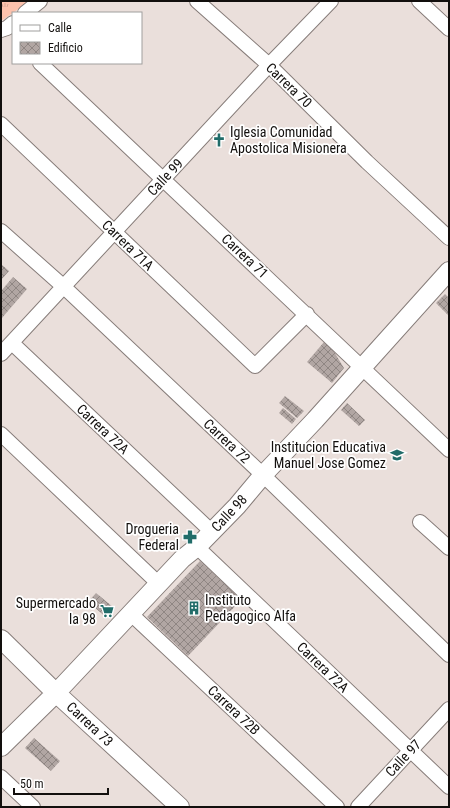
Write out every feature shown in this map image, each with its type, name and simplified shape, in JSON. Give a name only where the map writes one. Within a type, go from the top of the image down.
[{"type":"street","points":[[26,12],[40,1]]},
{"type":"street","name":"Carrera 70","points":[[197,1],[269,65],[367,162],[449,238]]},
{"type":"street","name":"Calle 99","points":[[1,354],[269,65],[331,1]]},
{"type":"street","points":[[419,1],[449,29]]},
{"type":"street","name":"Carrera 71","points":[[41,64],[449,450]]},
{"type":"street","name":"Carrera 71A","points":[[1,124],[255,366],[307,314]]},
{"type":"street","name":"Carrera 72","points":[[1,231],[64,287],[263,475],[449,654]]},
{"type":"street","name":"Calle 98","points":[[1,747],[56,693],[182,559],[197,547],[237,506],[263,475],[449,272]]},
{"type":"street","name":"Carrera 72A","points":[[12,343],[211,531]]},
{"type":"street","points":[[1,434],[159,584]]},
{"type":"street","points":[[420,522],[449,548]]},
{"type":"street","name":"Carrera 72A","points":[[197,547],[449,787]]},
{"type":"street","name":"Carrera 72B","points":[[131,614],[336,807]]},
{"type":"street","name":"Carrera 73","points":[[1,639],[56,693],[180,807]]},
{"type":"street","name":"Calle 97","points":[[358,807],[449,709]]},
{"type":"street","points":[[1,777],[33,807]]},
{"type":"green space","points":[[1,1],[30,1],[12,12],[1,21]]},
{"type":"building","points":[[1,264],[9,271],[1,280]]},
{"type":"building","points":[[13,277],[27,289],[1,319],[1,291]]},
{"type":"building","points":[[445,294],[449,298],[449,316],[436,303]]},
{"type":"building","points":[[324,342],[333,350],[344,368],[332,383],[307,362]]},
{"type":"building","points":[[285,396],[304,411],[297,418],[279,403]]},
{"type":"building","points":[[347,403],[365,420],[359,426],[341,410]]},
{"type":"building","points":[[283,408],[296,419],[292,424],[279,413]]},
{"type":"building","name":"Instituto Pedagogico Alfa","points":[[200,561],[241,600],[188,656],[147,617]]},
{"type":"building","points":[[96,593],[113,607],[106,617],[88,602]]},
{"type":"building","points":[[34,738],[60,761],[51,771],[25,748]]},
{"type":"place","name":"Iglesia Comunidad Apostolica Misionera","points":[[219,140]]},
{"type":"place","name":"Institucion Educativa Manuel Jose Gomez","points":[[397,455]]},
{"type":"place","name":"Drogueria Federal","points":[[190,537]]},
{"type":"place","name":"Instituto Pedagogico Alfa","points":[[194,608]]},
{"type":"place","name":"Supermercado la 98","points":[[107,611]]}]
